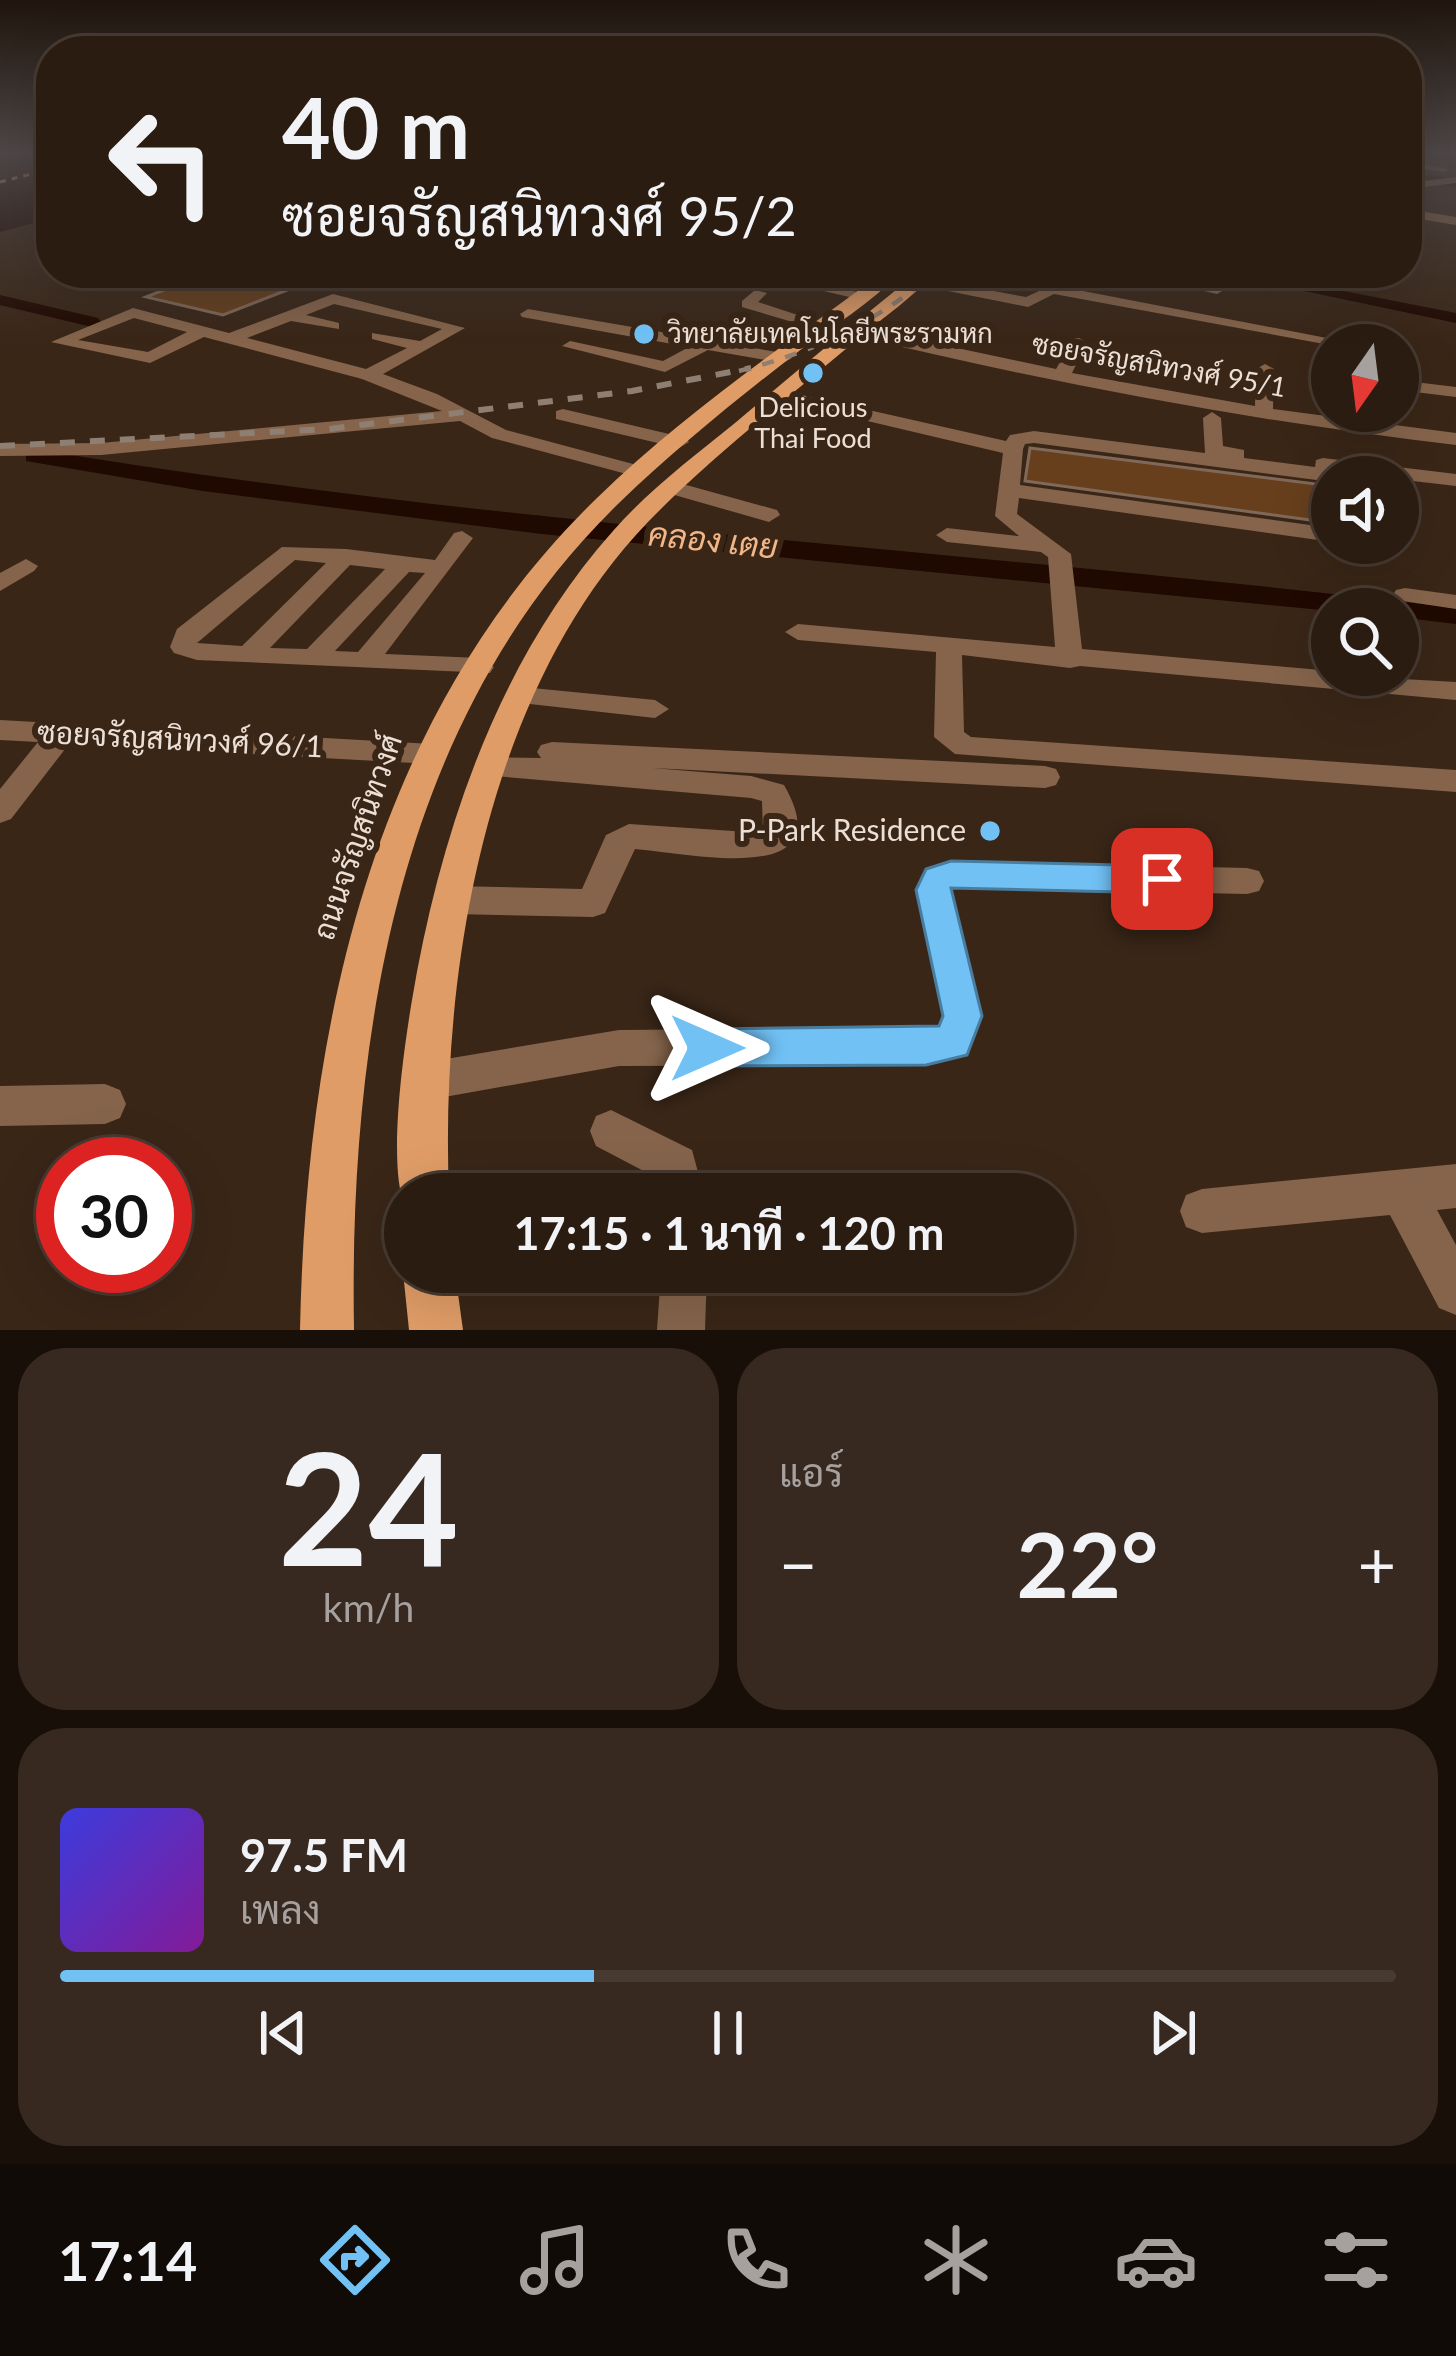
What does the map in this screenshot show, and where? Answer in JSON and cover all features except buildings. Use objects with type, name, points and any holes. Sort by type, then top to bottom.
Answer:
[{"type":"main road","name":"ถนนจรัญสนิทวงศ์","points":[[327,1330],[325,1242],[333,1100],[362,962],[432,754],[513,610],[569,540],[641,472],[872,288]]},
{"type":"main road","points":[[424,1173],[422,1082],[433,990],[452,900],[497,757],[555,630],[624,534],[908,288]]},
{"type":"main road","points":[[855,301],[892,301]]},
{"type":"main road","points":[[432,1293],[436,1330]]},
{"type":"street","points":[[1426,216],[1456,221]]},
{"type":"street","points":[[824,326],[747,304],[766,288],[855,301]]},
{"type":"street","points":[[826,288],[855,301]]},
{"type":"street","points":[[969,288],[1028,302],[1052,289],[1311,337]]},
{"type":"street","points":[[1207,288],[1217,290]]},
{"type":"street","points":[[229,339],[334,299],[457,328],[368,375]]},
{"type":"street","points":[[150,358],[59,342],[133,313],[368,375],[499,434],[641,472]]},
{"type":"street","points":[[528,314],[783,358]]},
{"type":"street","points":[[288,315],[333,326]]},
{"type":"street","name":"ซอยจรัญสนิทวงศ์ 95/1","points":[[854,331],[1210,411],[1264,413],[1456,443]]},
{"type":"street","points":[[121,374],[198,333]]},
{"type":"street","points":[[378,336],[424,347]]},
{"type":"street","points":[[1061,376],[1079,343]]},
{"type":"street","points":[[570,346],[665,367],[703,346]]},
{"type":"street","points":[[1264,413],[1265,369]]},
{"type":"street","points":[[1419,388],[1456,392]]},
{"type":"street","points":[[780,395],[1012,449]]},
{"type":"street","points":[[0,433],[115,432],[440,404]]},
{"type":"street","points":[[1456,443],[1210,411],[1214,450],[1456,480]]},
{"type":"street","points":[[563,415],[679,442]]},
{"type":"street","points":[[0,450],[100,449],[460,416]]},
{"type":"street","points":[[1070,659],[1058,564],[1007,519],[1015,440],[1034,437],[1311,473]]},
{"type":"street","points":[[672,488],[770,515]]},
{"type":"street","points":[[1008,490],[1311,532]]},
{"type":"street","points":[[947,535],[1058,564]]},
{"type":"street","points":[[365,661],[462,538]]},
{"type":"street","points":[[442,568],[290,552],[186,635],[183,647],[248,655],[480,667]]},
{"type":"street","points":[[248,655],[346,556]]},
{"type":"street","points":[[314,658],[404,563]]},
{"type":"street","points":[[0,584],[26,566]]},
{"type":"street","points":[[1419,597],[1456,602]]},
{"type":"street","points":[[798,632],[1456,691]]},
{"type":"street","points":[[949,648],[949,737],[965,747],[1456,781]]},
{"type":"street","points":[[523,696],[655,709]]},
{"type":"street","name":"ซอยจรัญสนิทวงศ์ 96/1","points":[[0,730],[432,754]]},
{"type":"street","points":[[0,811],[61,734]]},
{"type":"street","points":[[497,757],[1045,777]]},
{"type":"street","points":[[452,900],[593,903],[618,844],[629,836],[768,846],[778,839],[781,808],[773,793],[497,757]]},
{"type":"street","points":[[422,1082],[619,1048],[926,1047],[952,1042],[962,1016],[933,890],[938,879],[951,874],[1247,881]]},
{"type":"street","points":[[0,1106],[106,1104]]},
{"type":"street","points":[[611,1131],[677,1165],[678,1173]]},
{"type":"street","points":[[1202,1211],[1456,1186]]},
{"type":"street","points":[[1400,1190],[1456,1291]]},
{"type":"street","points":[[681,1330],[683,1293]]},
{"type":"shaded area","points":[[0,216],[36,216],[36,222],[0,232]]},
{"type":"waterway","points":[[1303,288],[1456,318]]},
{"type":"waterway","points":[[0,300],[92,322]]},
{"type":"waterway","points":[[34,456],[203,484],[542,527],[1311,600]]},
{"type":"waterway","name":"คลอง เตย","points":[[1419,612],[1456,616]]},
{"type":"railway","points":[[746,369],[842,334],[914,288]]},
{"type":"railway","points":[[746,369],[751,368]]},
{"type":"railway","points":[[0,446],[329,429],[632,391],[746,369]]},
{"type":"railway","points":[[739,371],[746,369]]},
{"type":"place","name":"วิทยาลัยเทคโนโลยีพระรามหก","points":[[644,334]]},
{"type":"place","name":"Delicious Thai Food","points":[[813,373]]},
{"type":"place","name":"P-Park Residence","points":[[990,831]]},
{"type":"route","points":[[707,1048],[926,1047],[952,1042],[961,1032],[962,1016],[933,890],[938,879],[951,874],[1162,879]]}]
